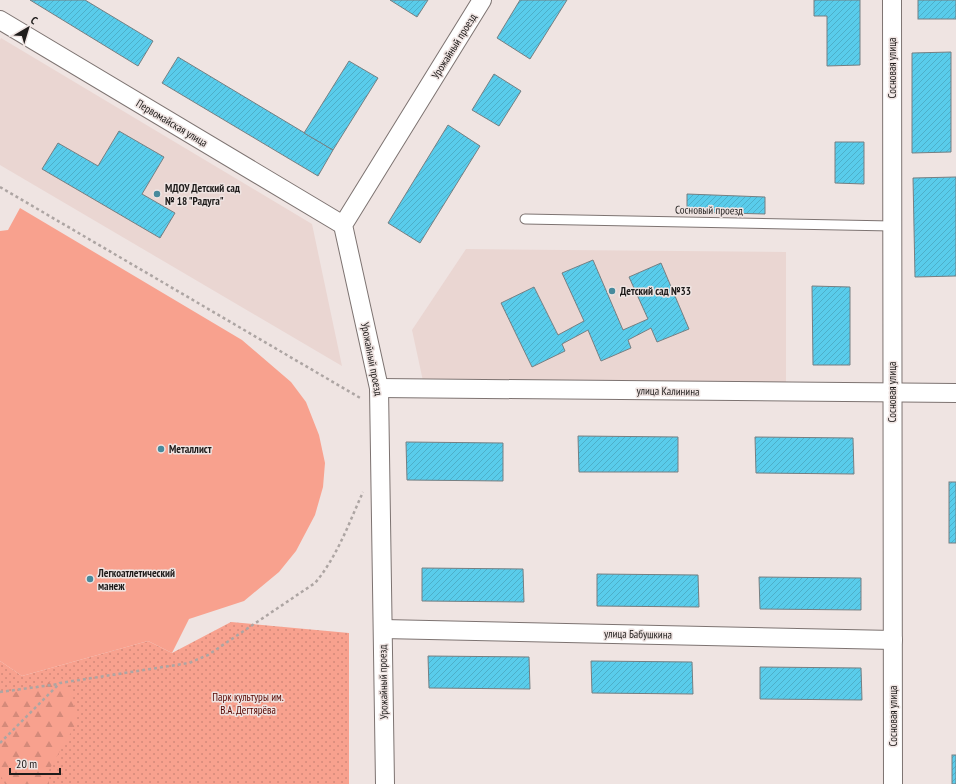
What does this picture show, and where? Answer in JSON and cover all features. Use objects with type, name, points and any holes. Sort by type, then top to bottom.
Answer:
[{"type":"street","name":"Урожайный проезд","points":[[385,784],[379,388],[343,225],[482,0]]},
{"type":"street","name":"Сосновая улица","points":[[892,0],[893,784]]},
{"type":"street","name":"Первомайская улица","points":[[0,20],[343,225]]},
{"type":"street","name":"улица Калинина","points":[[379,388],[956,393]]},
{"type":"street","name":"улица Бабушкина","points":[[382,629],[893,640]]},
{"type":"lane","name":"Сосновый проезд","points":[[525,218],[892,226]]},
{"type":"path","points":[[0,187],[380,409]]},
{"type":"path","points":[[0,692],[189,663],[208,655],[315,583],[326,570],[363,491]]},
{"type":"path","points":[[0,743],[60,684]]},
{"type":"shaded area","name":"МДОУ Детский сад № 18 \"Радуга\"","points":[[1,38],[312,224],[342,366],[0,165]]},
{"type":"shaded area","name":"Детский сад №33","points":[[466,249],[786,252],[786,384],[423,381],[412,330]]},
{"type":"green space","name":"Металлист","points":[[20,208],[242,340],[291,382],[306,402],[319,435],[325,463],[323,487],[315,515],[296,551],[279,572],[244,601],[189,619],[172,653],[148,641],[22,676],[0,661],[0,231],[8,230]]},
{"type":"green space","name":"Парк культуры им. В.А. Дегтярёва","points":[[231,622],[349,633],[349,784],[0,784],[0,661],[22,676],[148,641],[172,653]]},
{"type":"green space","points":[[61,678],[71,687],[77,722],[49,770],[49,784],[5,784],[0,774],[0,692],[13,693]]},
{"type":"building","points":[[30,0],[85,0],[153,41],[138,66]]},
{"type":"building","points":[[390,0],[428,0],[417,17]]},
{"type":"building","points":[[520,0],[567,0],[530,59],[497,38]]},
{"type":"building","points":[[814,0],[860,0],[860,65],[827,66],[827,16],[814,16]]},
{"type":"building","points":[[918,0],[956,0],[956,19],[918,19]]},
{"type":"building","points":[[951,52],[951,152],[912,153],[912,53]]},
{"type":"building","points":[[178,57],[333,150],[318,176],[162,83]]},
{"type":"building","points":[[349,61],[378,78],[333,150],[304,133]]},
{"type":"building","points":[[494,74],[521,91],[499,126],[472,110]]},
{"type":"building","points":[[448,125],[480,146],[420,243],[388,223]]},
{"type":"building","points":[[119,131],[164,157],[142,194],[175,213],[160,238],[42,169],[58,143],[98,166]]},
{"type":"building","points":[[835,142],[864,142],[864,184],[835,183]]},
{"type":"building","points":[[956,177],[956,276],[915,277],[913,178]]},
{"type":"building","points":[[687,194],[765,197],[765,214],[687,212]]},
{"type":"building","points":[[593,260],[623,330],[648,319],[629,277],[661,263],[689,329],[657,342],[651,328],[628,340],[631,348],[601,361],[588,330],[562,344],[565,351],[532,367],[501,303],[534,287],[558,335],[584,321],[562,273]]},
{"type":"building","points":[[812,286],[850,287],[850,365],[813,365]]},
{"type":"building","points":[[578,436],[678,437],[678,472],[579,472]]},
{"type":"building","points":[[755,437],[853,438],[854,474],[756,473]]},
{"type":"building","points":[[406,442],[503,443],[503,481],[407,480]]},
{"type":"building","points":[[949,482],[956,482],[956,543],[949,543]]},
{"type":"building","points":[[422,568],[523,569],[524,602],[422,601]]},
{"type":"building","points":[[597,574],[698,575],[699,607],[597,606]]},
{"type":"building","points":[[759,577],[861,578],[861,610],[760,609]]},
{"type":"building","points":[[428,656],[529,657],[530,689],[429,688]]},
{"type":"building","points":[[591,661],[692,662],[693,694],[592,693]]},
{"type":"building","points":[[760,667],[861,668],[862,700],[760,699]]},
{"type":"building","points":[[952,755],[956,755],[956,784],[952,784]]},
{"type":"place","name":"МДОУ Детский сад № 18 \"Радуга\"","points":[[157,194]]},
{"type":"place","name":"Детский сад №33","points":[[612,291]]},
{"type":"place","name":"Металлист","points":[[161,449]]},
{"type":"place","name":"Легкоатлетический манеж","points":[[90,579]]}]
